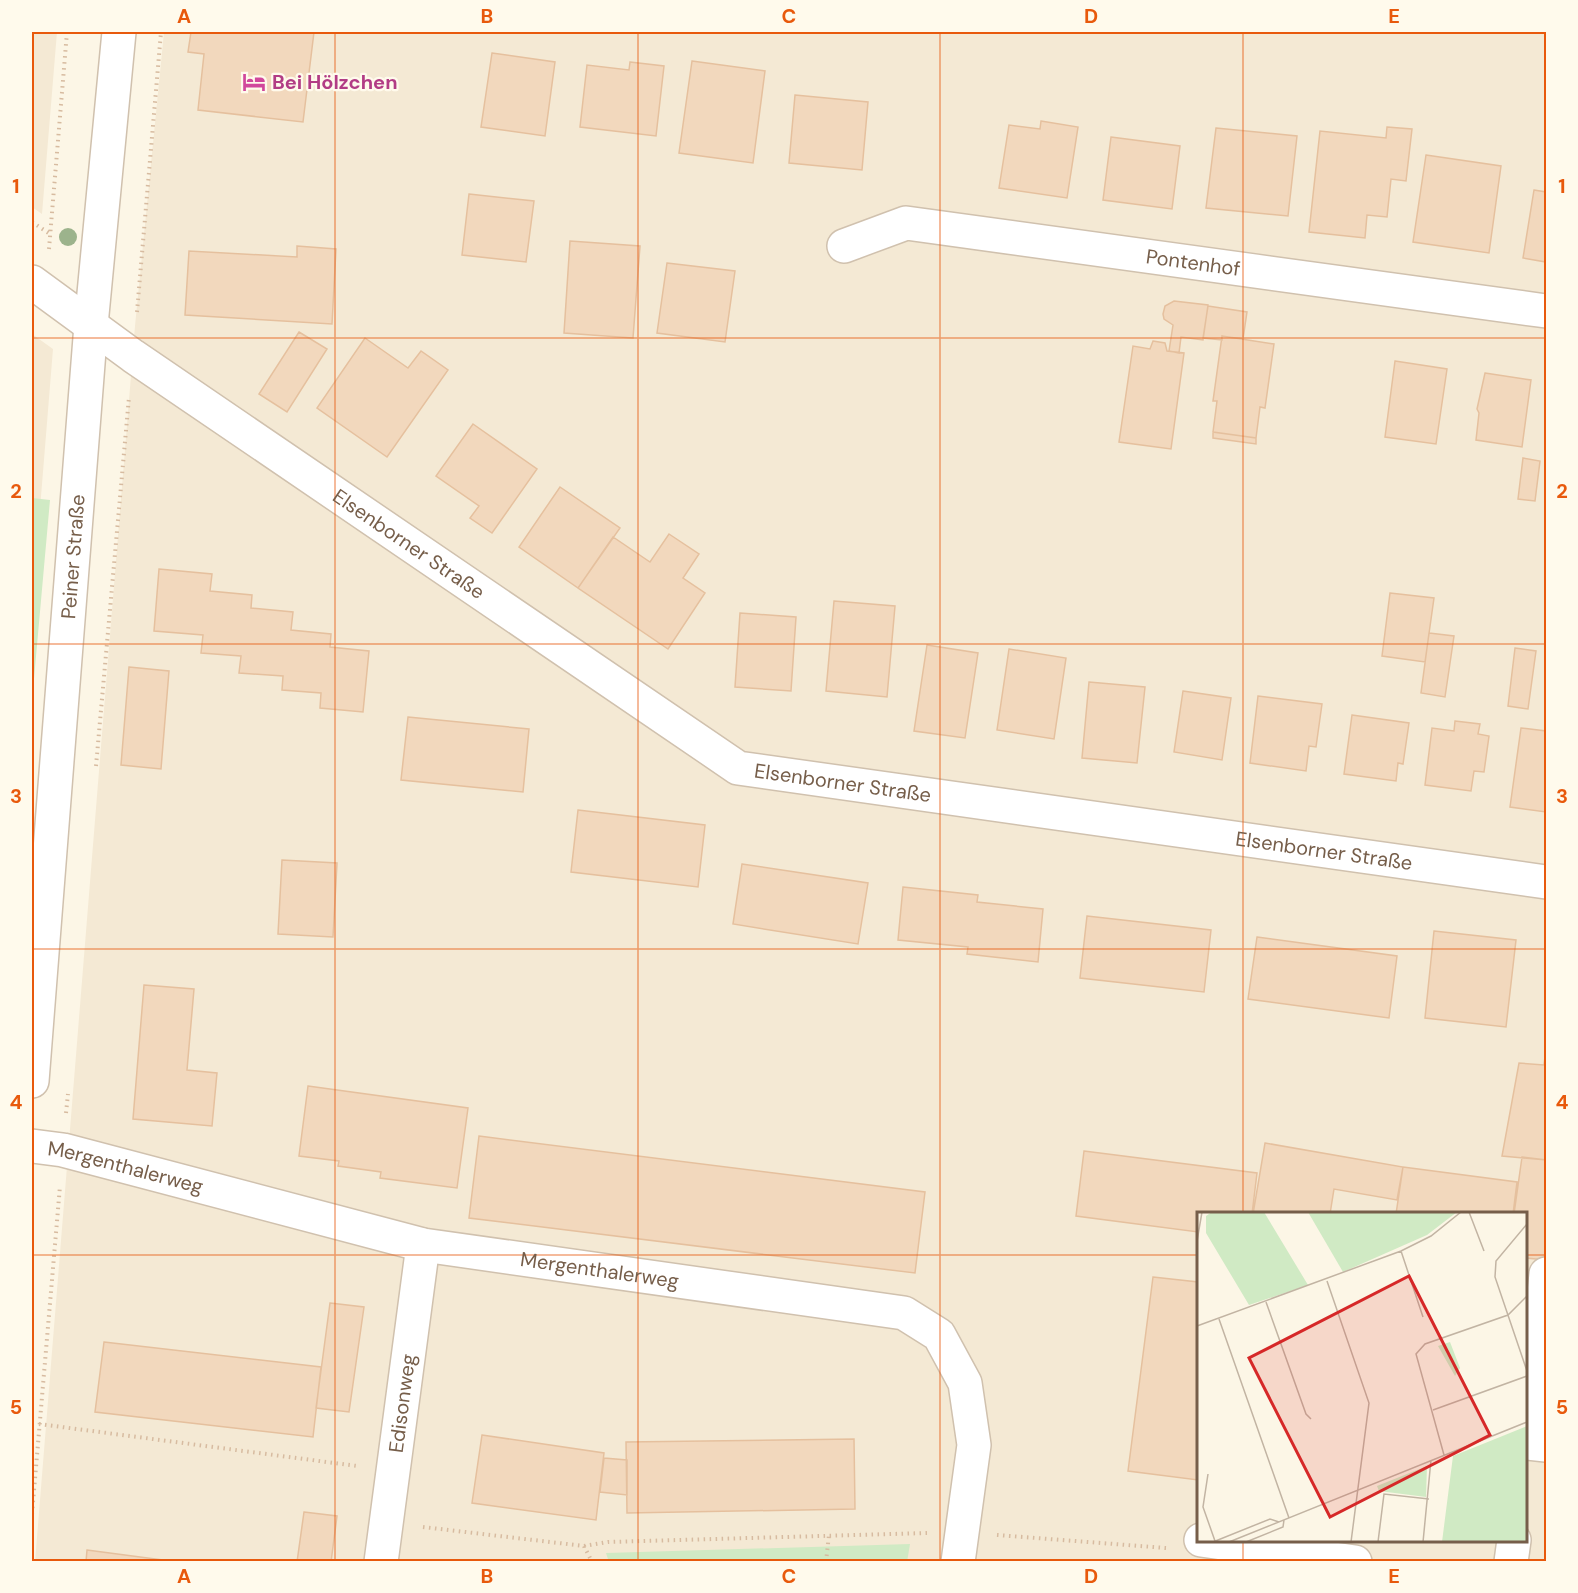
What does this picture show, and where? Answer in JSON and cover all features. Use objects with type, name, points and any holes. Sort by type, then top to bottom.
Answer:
[{"type":"street","name":"Peiner Straße","points":[[32,1080],[34,1029],[91,325],[118,32]]},
{"type":"street","name":"Pontenhof","points":[[844,246],[906,223],[1546,311]]},
{"type":"street","name":"Elsenborner Straße","points":[[32,282],[133,356],[738,768],[1546,882]]},
{"type":"street","name":"Mergenthalerweg","points":[[47,1148],[423,1245],[904,1314],[939,1335],[965,1383],[974,1445],[960,1546]]},
{"type":"street","name":"Edisonweg","points":[[381,1562],[423,1245]]},
{"type":"street","points":[[1533,1449],[1546,1274]]},
{"type":"street","points":[[1241,1542],[1355,1562]]},
{"type":"street","points":[[1510,1562],[1514,1542]]},
{"type":"path","points":[[32,222],[50,234],[67,32]]},
{"type":"path","points":[[96,774],[161,32]]},
{"type":"path","points":[[32,1514],[39,1424],[47,1148],[69,1082]]},
{"type":"path","points":[[39,1424],[393,1471]]},
{"type":"path","points":[[386,1523],[584,1546],[608,1542],[829,1536],[960,1546],[1160,1549],[1197,1540]]},
{"type":"path","points":[[826,1562],[829,1536]]},
{"type":"path","points":[[584,1546],[592,1562]]},
{"type":"shaded area","points":[[32,32],[57,32],[42,214],[32,207]]},
{"type":"shaded area","points":[[164,32],[1546,32],[1546,1561],[35,1562],[135,326]]},
{"type":"shaded area","points":[[32,334],[53,349],[32,607]]},
{"type":"green space","points":[[32,498],[50,500],[32,701]]},
{"type":"green space","points":[[910,1544],[907,1562],[609,1562],[606,1553]]},
{"type":"building","name":"Bei Hölzchen","points":[[191,32],[314,32],[303,122],[198,110],[204,54],[188,52]]},
{"type":"building","points":[[492,53],[555,62],[545,136],[481,127]]},
{"type":"building","points":[[692,61],[765,71],[753,163],[679,153]]},
{"type":"building","points":[[630,62],[664,66],[656,136],[580,127],[587,65],[629,70]]},
{"type":"building","points":[[795,95],[868,102],[862,170],[789,163]]},
{"type":"building","points":[[1041,121],[1078,127],[1067,198],[999,188],[1009,125],[1040,129]]},
{"type":"building","points":[[1387,127],[1412,129],[1406,181],[1391,179],[1387,217],[1367,215],[1365,238],[1309,232],[1320,131],[1386,138]]},
{"type":"building","points":[[1216,128],[1297,136],[1288,216],[1206,208]]},
{"type":"building","points":[[1111,137],[1180,146],[1172,209],[1103,200]]},
{"type":"building","points":[[1426,155],[1501,166],[1489,253],[1413,242]]},
{"type":"building","points":[[1534,190],[1546,192],[1546,262],[1523,258]]},
{"type":"building","points":[[469,194],[534,201],[526,262],[462,255]]},
{"type":"building","points":[[570,241],[640,246],[633,338],[564,333]]},
{"type":"building","points":[[297,246],[336,249],[332,324],[185,315],[189,251],[297,257]]},
{"type":"building","points":[[667,263],[735,271],[725,342],[657,333]]},
{"type":"building","points":[[1174,301],[1208,305],[1203,340],[1181,337],[1179,353],[1169,351],[1173,325],[1164,319],[1163,314],[1165,306]]},
{"type":"building","points":[[1208,306],[1247,312],[1243,339],[1222,336],[1222,340],[1203,338]]},
{"type":"building","points":[[299,332],[327,349],[287,412],[259,394]]},
{"type":"building","points":[[1222,336],[1274,344],[1265,408],[1260,407],[1256,438],[1213,432],[1217,401],[1213,401]]},
{"type":"building","points":[[365,338],[408,368],[421,351],[448,370],[387,457],[317,408]]},
{"type":"building","points":[[1153,341],[1165,343],[1167,351],[1184,353],[1171,449],[1119,442],[1133,346],[1150,349]]},
{"type":"building","points":[[1395,361],[1447,369],[1436,444],[1385,437]]},
{"type":"building","points":[[1485,373],[1531,380],[1522,447],[1476,440],[1479,413],[1477,409]]},
{"type":"building","points":[[473,424],[537,469],[492,533],[470,518],[479,506],[436,476]]},
{"type":"building","points":[[1213,432],[1256,438],[1256,444],[1213,438]]},
{"type":"building","points":[[1523,458],[1540,461],[1535,501],[1518,499]]},
{"type":"building","points":[[560,487],[620,528],[578,588],[519,547]]},
{"type":"building","points":[[669,534],[699,554],[683,578],[705,593],[668,649],[578,588],[613,537],[650,562]]},
{"type":"building","points":[[159,569],[212,574],[210,591],[252,595],[251,608],[293,612],[291,630],[331,634],[330,647],[369,651],[363,712],[320,708],[321,693],[282,690],[283,676],[239,673],[241,656],[201,653],[203,635],[154,631]]},
{"type":"building","points":[[1390,593],[1434,598],[1425,662],[1382,656]]},
{"type":"building","points":[[834,601],[895,606],[887,697],[826,691]]},
{"type":"building","points":[[740,613],[796,617],[791,691],[735,687]]},
{"type":"building","points":[[1429,633],[1454,636],[1445,697],[1421,693]]},
{"type":"building","points":[[927,645],[978,653],[965,738],[914,731]]},
{"type":"building","points":[[1515,648],[1536,651],[1528,709],[1508,706]]},
{"type":"building","points":[[1009,649],[1066,658],[1054,739],[997,730]]},
{"type":"building","points":[[129,667],[169,671],[161,769],[121,765]]},
{"type":"building","points":[[1089,682],[1145,687],[1137,763],[1082,758]]},
{"type":"building","points":[[1183,691],[1231,698],[1222,760],[1174,752]]},
{"type":"building","points":[[1258,696],[1322,704],[1316,747],[1309,746],[1306,771],[1250,763]]},
{"type":"building","points":[[1352,715],[1409,723],[1403,764],[1398,763],[1396,781],[1344,774]]},
{"type":"building","points":[[408,717],[529,729],[523,792],[401,780]]},
{"type":"building","points":[[1455,721],[1480,724],[1478,734],[1489,736],[1484,772],[1474,771],[1471,791],[1425,785],[1432,728],[1454,731]]},
{"type":"building","points":[[1521,728],[1546,731],[1546,812],[1510,807]]},
{"type":"building","points":[[578,810],[705,825],[698,887],[571,872]]},
{"type":"building","points":[[282,860],[337,863],[333,937],[278,934]]},
{"type":"building","points":[[742,864],[868,883],[858,944],[733,924]]},
{"type":"building","points":[[903,887],[978,895],[977,902],[1043,909],[1038,962],[967,954],[968,947],[898,940]]},
{"type":"building","points":[[1087,916],[1211,930],[1204,992],[1080,978]]},
{"type":"building","points":[[1434,931],[1516,940],[1506,1027],[1425,1018]]},
{"type":"building","points":[[1257,937],[1397,956],[1389,1018],[1248,999]]},
{"type":"building","points":[[144,985],[194,989],[187,1070],[217,1073],[212,1126],[133,1119]]},
{"type":"building","points":[[1546,1048],[1546,1160],[1502,1156],[1519,1063],[1544,1065]]},
{"type":"building","points":[[308,1086],[468,1108],[457,1188],[380,1178],[381,1172],[338,1166],[339,1161],[299,1156]]},
{"type":"building","points":[[479,1136],[925,1192],[915,1273],[469,1218]]},
{"type":"building","points":[[1265,1143],[1403,1167],[1397,1200],[1334,1189],[1330,1212],[1253,1212]]},
{"type":"building","points":[[1084,1151],[1257,1173],[1252,1212],[1197,1212],[1197,1232],[1076,1216]]},
{"type":"building","points":[[1522,1157],[1546,1160],[1546,1260],[1527,1258],[1527,1212],[1514,1212]]},
{"type":"building","points":[[1403,1167],[1517,1182],[1513,1212],[1396,1212]]},
{"type":"building","points":[[1153,1277],[1197,1282],[1197,1480],[1128,1471]]},
{"type":"building","points":[[330,1303],[364,1307],[349,1412],[316,1408]]},
{"type":"building","points":[[104,1342],[321,1367],[313,1437],[95,1412]]},
{"type":"building","points":[[482,1435],[604,1453],[596,1520],[472,1503]]},
{"type":"building","points":[[854,1439],[855,1509],[627,1513],[626,1442]]},
{"type":"building","points":[[604,1458],[627,1460],[627,1495],[600,1492]]},
{"type":"building","points":[[304,1512],[337,1516],[331,1562],[297,1562]]},
{"type":"building","points":[[87,1550],[178,1562],[86,1562]]},
{"type":"place","name":"Bei Hölzchen","points":[[254,82]]}]
